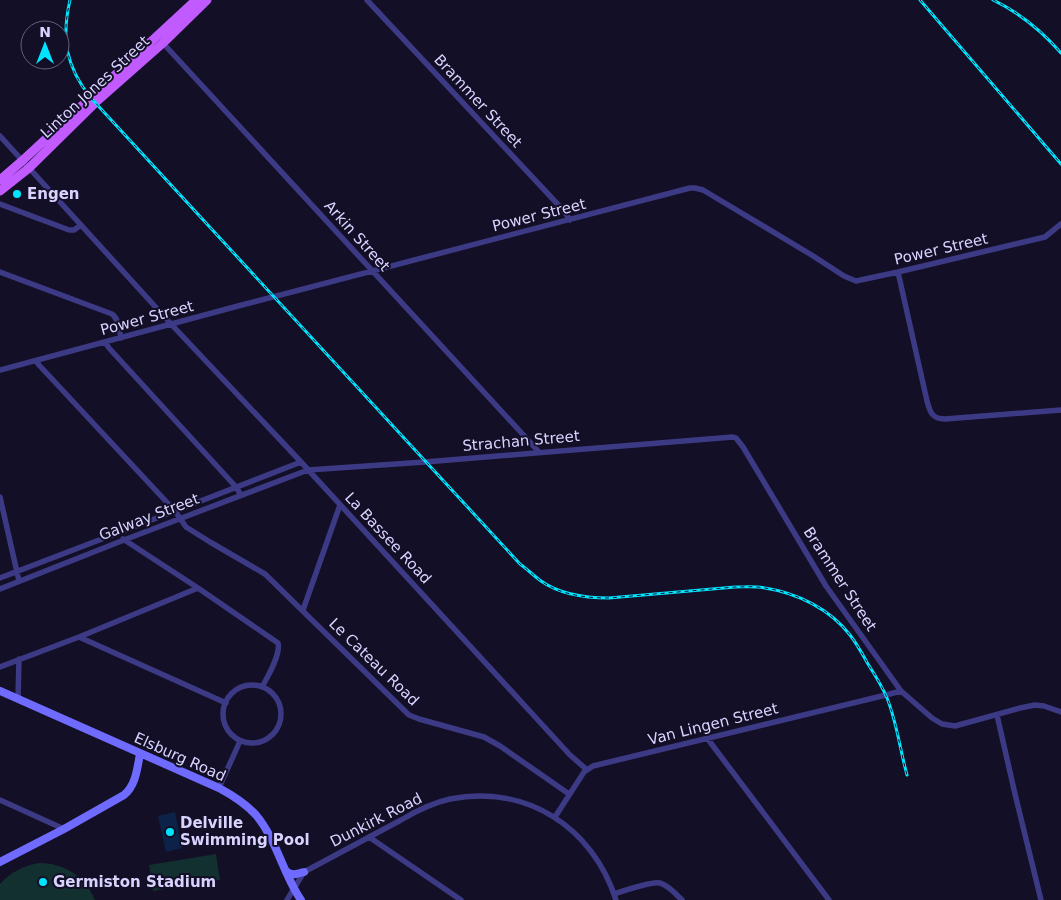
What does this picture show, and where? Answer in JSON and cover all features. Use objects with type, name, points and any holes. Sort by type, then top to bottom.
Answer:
[{"type":"main road","name":"Linton Jones Street","points":[[0,180],[201,1]]},
{"type":"main road","name":"Linton Jones Street","points":[[0,191],[29,168],[160,39]]},
{"type":"main road","name":"Elsburg Road","points":[[0,691],[219,788],[243,803],[255,815],[269,835],[294,890],[301,900]]},
{"type":"main road","points":[[0,862],[64,829],[128,792],[135,780],[140,754]]},
{"type":"main road","points":[[286,871],[294,874],[304,872]]},
{"type":"street","name":"Brammer Street","points":[[367,0],[570,220]]},
{"type":"street","name":"Arkin Street","points":[[160,39],[539,452]]},
{"type":"street","name":"La Bassee Road","points":[[0,136],[171,324],[586,770]]},
{"type":"street","name":"Power Street","points":[[0,370],[690,188],[699,188],[853,280],[863,280],[1045,237],[1061,224]]},
{"type":"street","points":[[0,204],[69,230],[74,230],[81,225]]},
{"type":"street","points":[[0,272],[112,314],[116,320],[121,338]]},
{"type":"street","points":[[898,272],[930,411],[937,418],[945,419],[1061,410]]},
{"type":"street","points":[[105,342],[236,487],[241,495]]},
{"type":"street","points":[[36,361],[175,512],[179,519]]},
{"type":"street","name":"Strachan Street","points":[[308,470],[723,437],[736,438]]},
{"type":"street","name":"Brammer Street","points":[[736,438],[826,586],[901,691],[938,722],[946,726],[954,726],[997,715]]},
{"type":"street","name":"Galway Street","points":[[0,578],[301,462]]},
{"type":"street","name":"Galway Street","points":[[0,589],[308,470]]},
{"type":"street","points":[[0,497],[19,582]]},
{"type":"street","points":[[303,610],[340,505]]},
{"type":"street","name":"Le Cateau Road","points":[[179,519],[186,527],[265,574],[408,715],[419,720],[489,739],[569,794]]},
{"type":"street","points":[[116,534],[278,642],[278,653],[262,687]]},
{"type":"street","points":[[0,667],[198,588]]},
{"type":"street","points":[[79,637],[226,703]]},
{"type":"street","points":[[18,699],[19,659]]},
{"type":"street","points":[[262,687],[273,694],[280,705],[280,724],[273,734],[263,742],[250,743],[240,741],[230,733],[224,724],[223,713],[226,703],[232,694],[241,688],[262,687]]},
{"type":"street","name":"Van Lingen Street","points":[[586,770],[597,764],[901,691]]},
{"type":"street","points":[[1041,900],[997,715],[1020,708],[1040,705],[1061,712]]},
{"type":"street","points":[[707,738],[829,900]]},
{"type":"street","points":[[219,788],[240,741]]},
{"type":"street","points":[[555,817],[586,770]]},
{"type":"street","name":"Dunkirk Road","points":[[304,872],[430,805],[450,799],[490,797],[528,805],[555,817],[578,835],[590,849],[608,878],[615,897]]},
{"type":"street","points":[[0,800],[64,829]]},
{"type":"street","points":[[369,837],[461,900]]},
{"type":"street","points":[[287,900],[304,872]]},
{"type":"street","points":[[615,897],[653,883],[660,883],[668,887],[682,900]]},
{"type":"green space","points":[[216,854],[220,880],[153,891],[149,865]]},
{"type":"green space","name":"Germiston Stadium","points":[[39,863],[57,865],[73,872],[86,884],[95,900],[0,900],[0,884],[8,876],[18,870]]},
{"type":"water","name":"Delville Swimming Pool","points":[[175,812],[182,848],[166,852],[158,816]]},
{"type":"railway","points":[[70,0],[66,27],[68,51],[75,74],[90,97],[520,564],[538,579],[557,590],[591,597],[609,598],[754,587],[777,590],[801,598],[823,610],[842,626],[850,635],[881,685],[893,717],[907,775]]},
{"type":"railway","points":[[920,0],[1061,164]]},
{"type":"railway","points":[[993,0],[1030,23],[1061,53]]},
{"type":"place","name":"Engen","points":[[17,194]]},
{"type":"place","name":"Delville Swimming Pool","points":[[170,832]]},
{"type":"place","name":"Germiston Stadium","points":[[43,882]]}]
